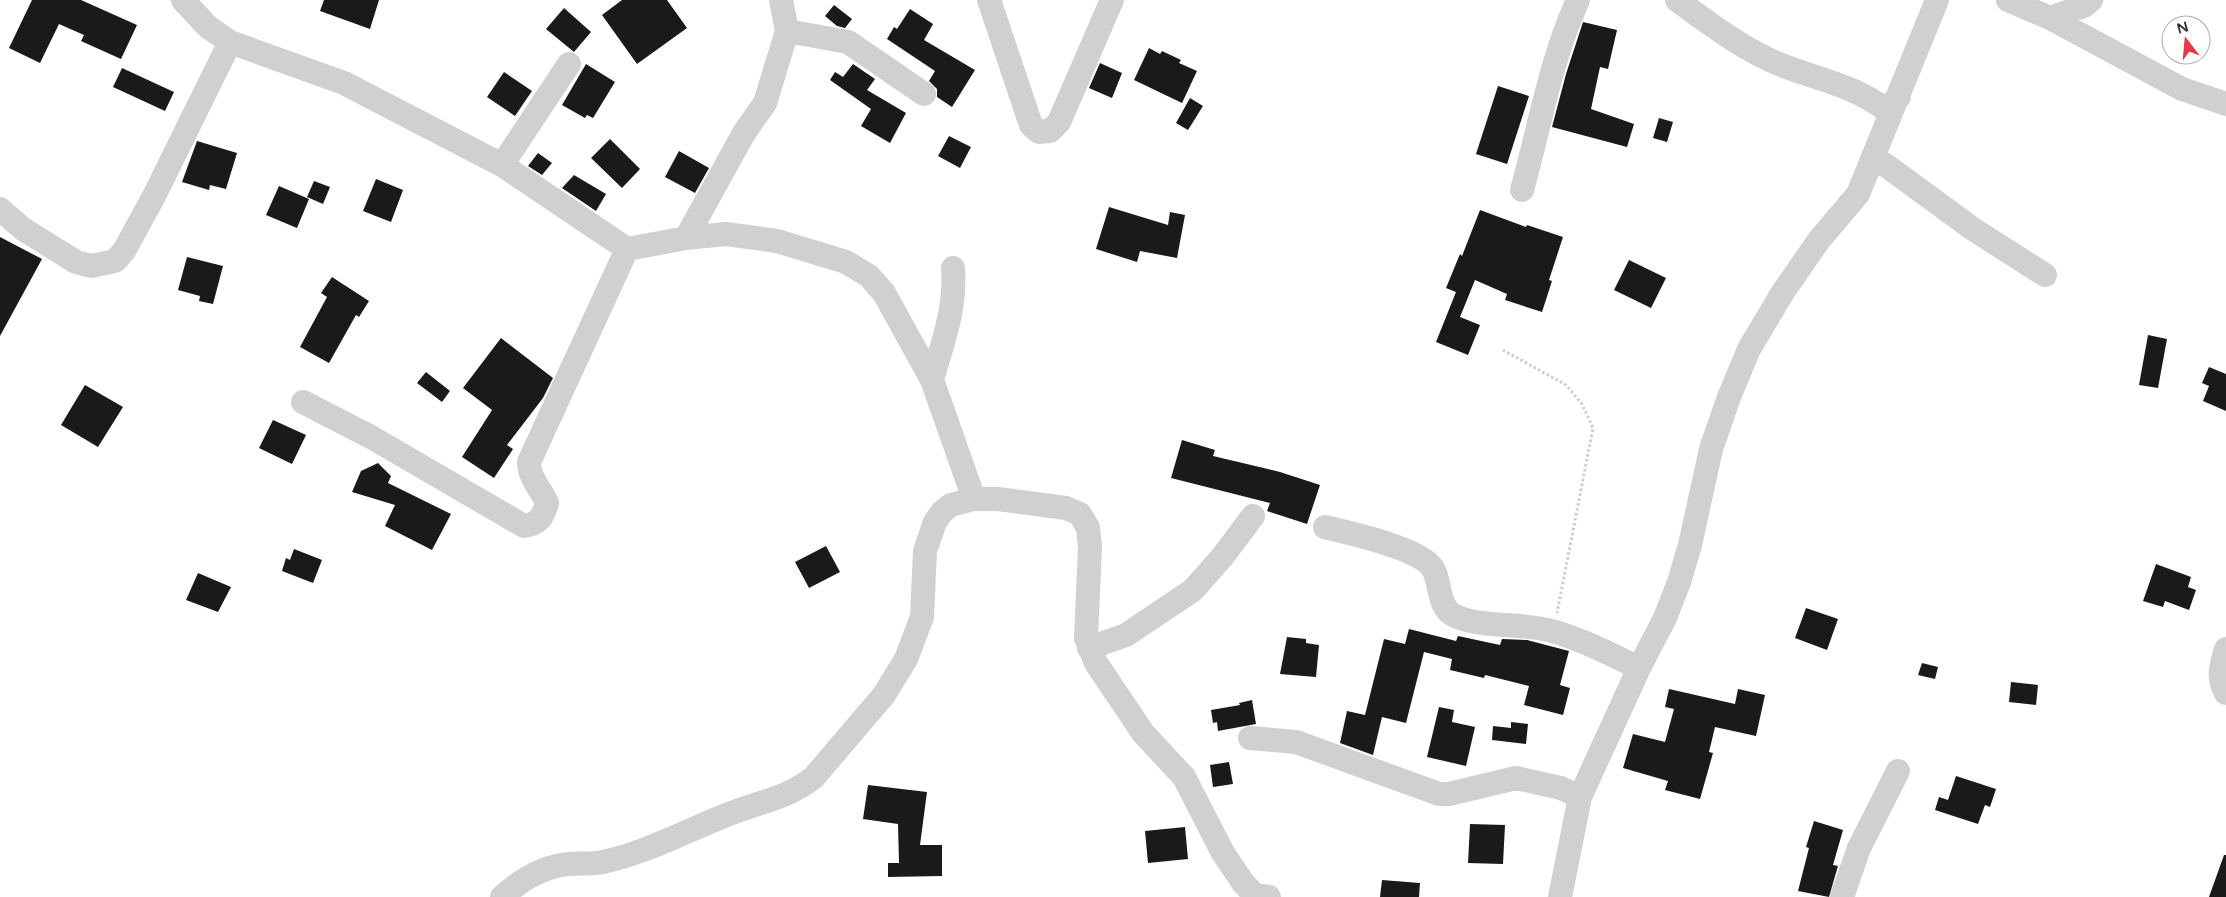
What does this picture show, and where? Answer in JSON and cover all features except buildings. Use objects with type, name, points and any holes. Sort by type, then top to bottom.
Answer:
[{"type":"street","points":[[183,0],[208,27],[230,42],[344,83],[502,165],[627,249],[686,238],[726,234],[777,241],[857,268],[869,276],[884,293],[932,380],[974,499]]},
{"type":"street","points":[[686,238],[744,133],[765,103],[787,31],[780,0]]},
{"type":"street","points":[[989,0],[1031,125],[1039,132],[1050,131],[1059,122],[1112,0]]},
{"type":"street","points":[[1522,190],[1550,74],[1563,33],[1578,0]]},
{"type":"street","points":[[1677,0],[1727,36],[1783,66],[1849,87],[1885,108],[1899,97]]},
{"type":"street","points":[[1560,897],[1580,797],[1639,668],[1665,618],[1679,582],[1690,545],[1711,449],[1748,349],[1783,292],[1819,240],[1858,194],[1937,0]]},
{"type":"street","points":[[2008,0],[2050,18],[2182,89],[2226,104]]},
{"type":"street","points":[[2050,18],[2084,6],[2091,0]]},
{"type":"street","points":[[787,31],[848,42],[924,94]]},
{"type":"street","points":[[0,209],[23,229],[76,262],[91,266],[115,261],[124,251],[154,196],[230,42]]},
{"type":"street","points":[[502,165],[569,64]]},
{"type":"street","points":[[1873,156],[1973,229],[2046,275]]},
{"type":"street","points":[[303,402],[370,437],[524,526],[534,524],[541,519],[547,503],[542,490],[529,471],[529,462],[627,249]]},
{"type":"street","points":[[932,380],[952,311],[954,292],[953,268]]},
{"type":"street","points":[[502,897],[523,878],[558,865],[602,862],[637,852],[725,815],[794,792],[814,777],[884,695],[906,659],[922,617],[924,551],[935,522],[951,505],[974,499],[998,499],[1066,508],[1080,514],[1088,528],[1090,547],[1086,624],[1089,648],[1108,684],[1143,733],[1184,777],[1223,853],[1244,884],[1255,895],[1269,897]]},
{"type":"street","points":[[1089,648],[1126,635],[1193,590],[1224,556],[1253,516]]},
{"type":"street","points":[[1325,527],[1383,541],[1425,561],[1431,566],[1444,605],[1453,615],[1493,624],[1551,630],[1639,668]]},
{"type":"street","points":[[2226,649],[2220,673],[2220,683],[2226,693]]},
{"type":"street","points":[[1250,738],[1296,742],[1439,794],[1457,793],[1516,778],[1561,788],[1580,797]]},
{"type":"street","points":[[1842,897],[1858,848],[1898,771]]},
{"type":"path","points":[[1503,350],[1566,385],[1582,404],[1593,428],[1558,611],[1551,630]]}]
